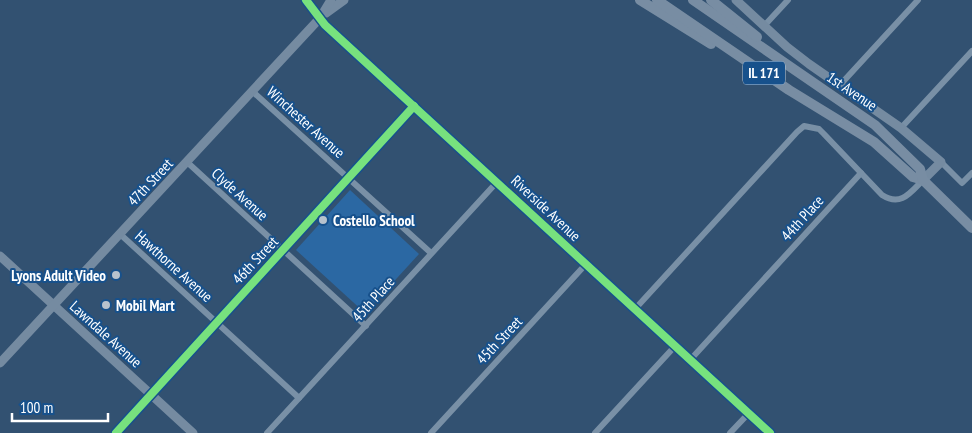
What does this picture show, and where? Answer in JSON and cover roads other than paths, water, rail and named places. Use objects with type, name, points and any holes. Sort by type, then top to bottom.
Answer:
[{"type":"main road","points":[[640,0],[688,31],[789,90]]},
{"type":"main road","name":"1st Avenue","points":[[657,0],[789,90],[874,142],[915,178],[923,180]]},
{"type":"main road","name":"1st Avenue","points":[[693,0],[875,125],[920,169],[923,180],[972,228]]},
{"type":"main road","points":[[711,0],[816,84]]},
{"type":"street","name":"Riverside Avenue","points":[[306,0],[325,25],[636,308],[770,433]]},
{"type":"street","name":"47th Street","points":[[320,18],[331,0]]},
{"type":"street","name":"47th Street","points":[[0,363],[320,18],[344,0]]},
{"type":"street","points":[[736,0],[809,64],[902,128],[962,183],[972,172]]},
{"type":"street","points":[[764,26],[788,0]]},
{"type":"street","points":[[840,85],[918,0]]},
{"type":"street","points":[[902,128],[972,51]]},
{"type":"street","name":"Winchester Avenue","points":[[252,91],[431,253]]},
{"type":"street","name":"46th Street","points":[[116,433],[414,106]]},
{"type":"street","points":[[636,308],[804,126],[812,127],[824,134],[882,195],[894,201],[907,196],[941,162]]},
{"type":"street","name":"Clyde Avenue","points":[[187,162],[366,326]]},
{"type":"street","name":"44th Place","points":[[691,359],[861,173]]},
{"type":"street","name":"45th Place","points":[[267,433],[497,182]]},
{"type":"street","name":"Hawthorne Avenue","points":[[120,234],[300,398]]},
{"type":"street","name":"Lawndale Avenue","points":[[0,256],[193,433]]},
{"type":"street","name":"45th Street","points":[[431,433],[586,264]]},
{"type":"street","points":[[596,433],[676,346]]},
{"type":"street","points":[[730,433],[749,413]]},
{"type":"place","name":"Costello School","points":[[323,220]]},
{"type":"place","name":"Lyons Adult Video","points":[[116,275]]},
{"type":"place","name":"Mobil Mart","points":[[106,305]]}]
